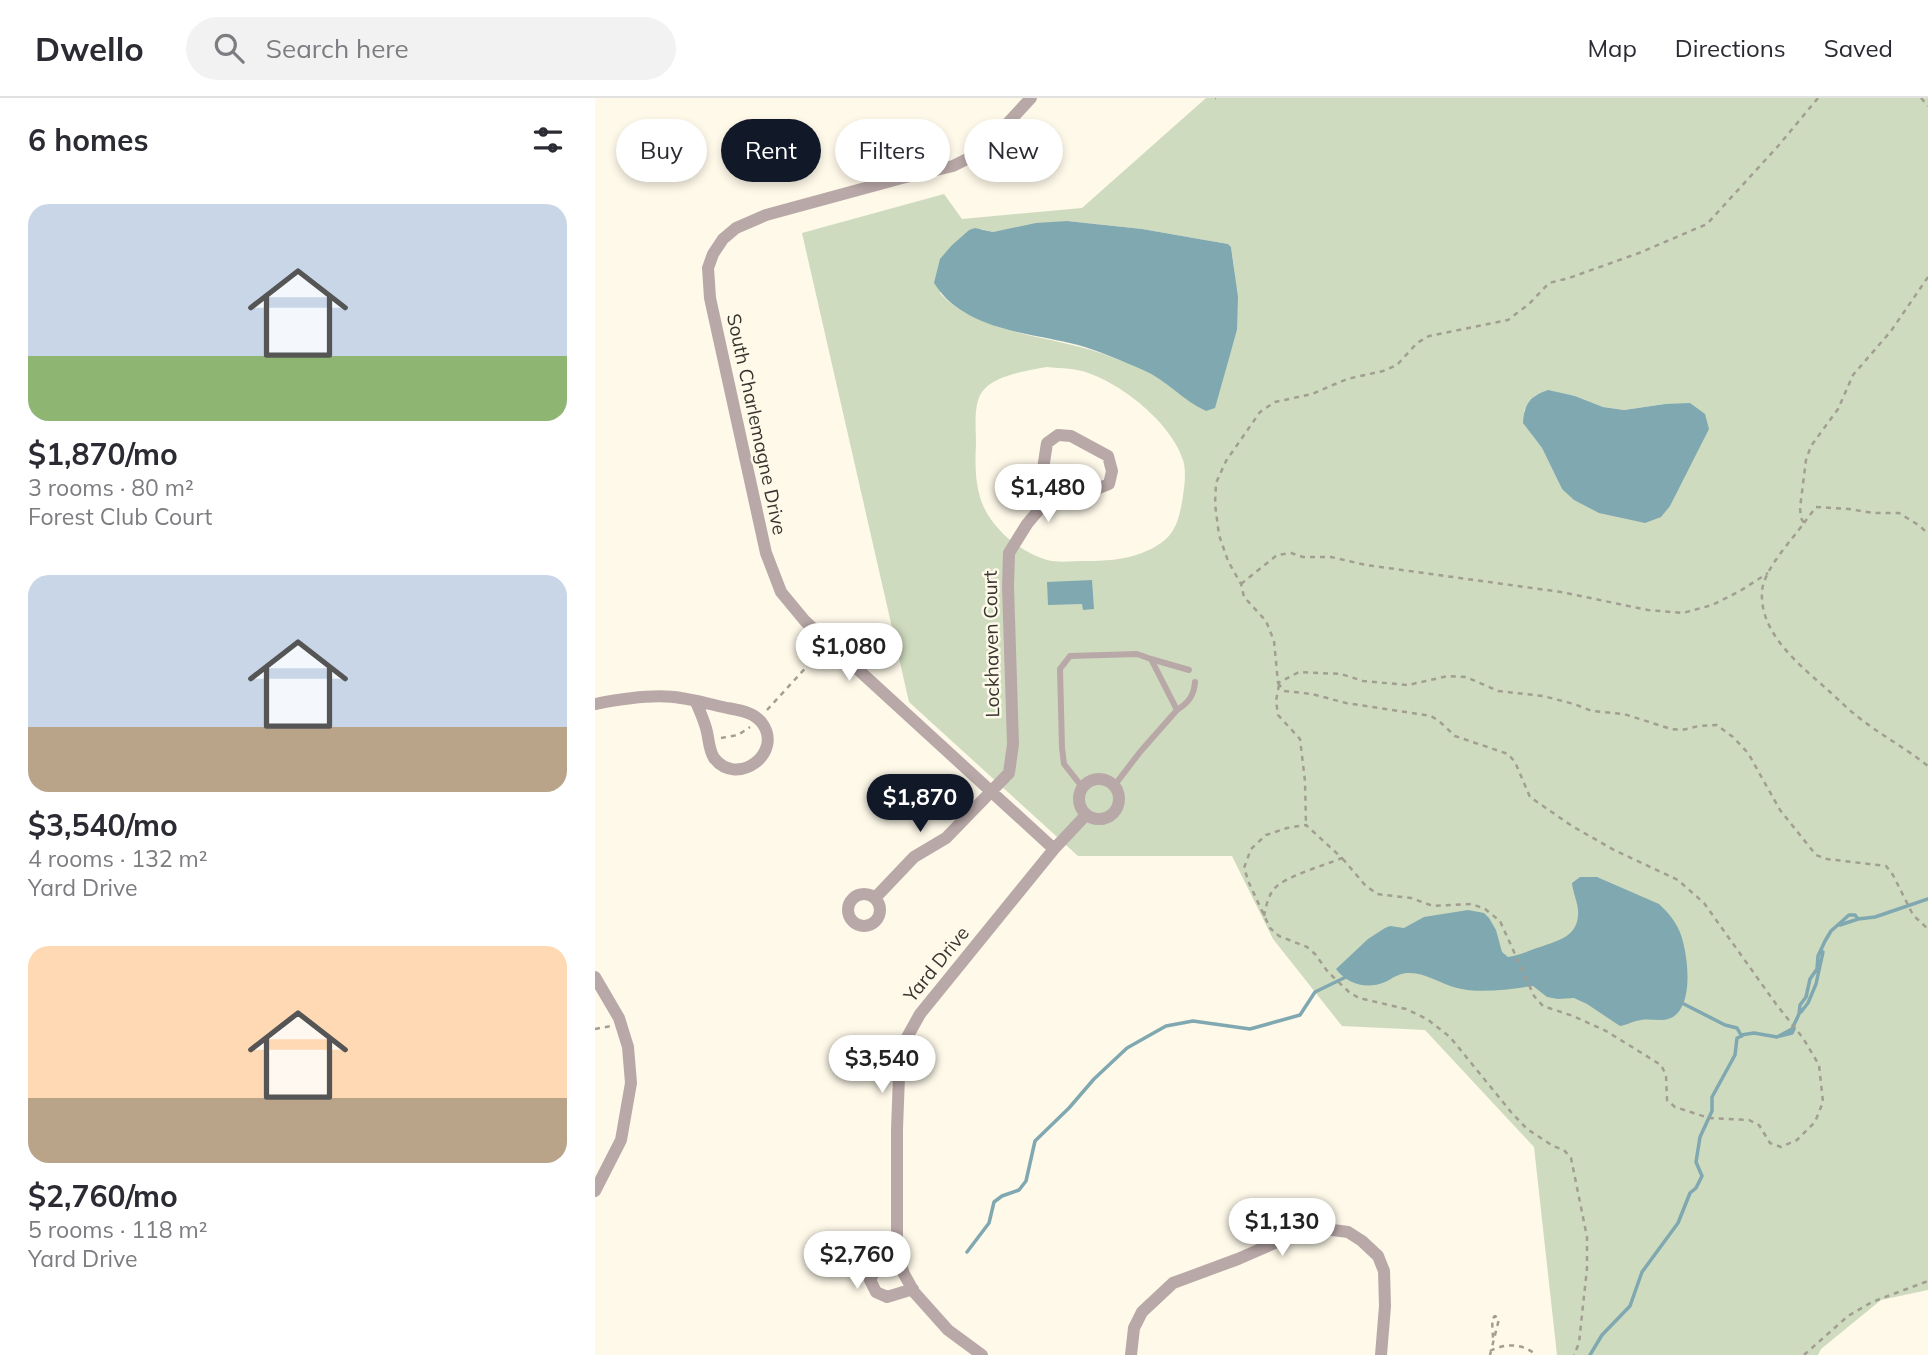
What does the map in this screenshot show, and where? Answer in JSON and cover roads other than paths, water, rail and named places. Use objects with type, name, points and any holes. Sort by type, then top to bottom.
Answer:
[{"type":"street","name":"South Charlemagne Drive","points":[[1031,98],[981,152],[953,166],[902,177],[766,215],[736,228],[723,239],[708,268],[710,298],[766,553],[781,592],[805,621],[1053,849]]},
{"type":"street","points":[[1058,435],[1071,436],[1108,456],[1112,471],[1109,484],[1084,494],[1048,499],[1043,469],[1047,443],[1058,435]]},
{"type":"street","name":"Lockhaven Court","points":[[875,898],[914,857],[946,838],[1009,773],[1013,744],[1009,553],[1027,524],[1048,499]]},
{"type":"street","points":[[595,704],[623,698],[678,697],[748,713],[755,716],[766,730],[767,740],[761,758],[754,765],[736,769],[725,767],[718,761],[711,752],[707,730],[696,702]]},
{"type":"street","points":[[1096,779],[1103,779],[1114,786],[1119,798],[1118,805],[1110,816],[1098,819],[1086,815],[1079,804],[1083,788],[1096,779]]},
{"type":"street","name":"Yard Drive","points":[[982,1355],[948,1330],[913,1289],[904,1274],[897,1253],[900,1051],[920,1014],[1053,849],[1086,815]]},
{"type":"street","points":[[595,976],[619,1018],[628,1047],[631,1083],[621,1140],[595,1191]]},
{"type":"street","points":[[1131,1355],[1134,1328],[1142,1312],[1173,1283],[1293,1235],[1325,1228],[1348,1232],[1378,1255],[1384,1271],[1385,1306],[1381,1355]]},
{"type":"street","points":[[897,1253],[877,1266],[870,1280],[876,1292],[887,1297],[913,1289]]},
{"type":"lane","points":[[1083,788],[1064,764],[1062,748],[1060,669],[1070,656],[1137,654],[1189,670]]},
{"type":"lane","points":[[1151,659],[1177,710]]},
{"type":"lane","points":[[1114,786],[1140,752],[1177,710],[1187,703],[1195,692],[1195,682]]},
{"type":"water","points":[[1067,221],[1142,229],[1228,244],[1231,247],[1238,297],[1237,330],[1215,408],[1206,411],[1152,374],[1103,353],[980,320],[947,299],[934,283],[940,259],[969,230],[975,228],[993,232],[1036,223]]},
{"type":"water","points":[[1548,390],[1575,396],[1603,407],[1624,410],[1690,403],[1705,414],[1709,429],[1670,506],[1661,517],[1645,523],[1599,513],[1574,500],[1562,489],[1542,448],[1523,423],[1529,402]]},
{"type":"water","points":[[1092,580],[1094,609],[1083,610],[1082,604],[1048,605],[1047,582]]},
{"type":"water","points":[[1580,877],[1597,877],[1659,904],[1675,922],[1684,944],[1687,991],[1680,1011],[1673,1017],[1665,1020],[1641,1020],[1620,1026],[1574,998],[1547,997],[1533,986],[1466,990],[1416,973],[1400,974],[1385,982],[1364,985],[1352,982],[1336,969],[1368,939],[1385,928],[1404,928],[1424,917],[1468,910],[1484,913],[1489,918],[1496,930],[1502,952],[1508,957],[1553,943],[1570,933],[1577,922],[1578,907],[1572,883]]},
{"type":"waterway","points":[[1840,925],[1875,917],[1928,899]]},
{"type":"waterway","points":[[1680,1002],[1725,1025],[1737,1028],[1741,1035],[1754,1033],[1777,1037],[1792,1029],[1800,1005],[1806,997],[1810,979],[1817,969],[1818,956],[1831,931],[1849,915],[1855,915],[1858,919]]},
{"type":"waterway","points":[[1801,1012],[1816,984],[1823,952]]},
{"type":"waterway","points":[[967,1252],[989,1223],[994,1202],[1019,1190],[1026,1181],[1035,1141],[1127,1048],[1166,1026],[1193,1021],[1250,1029],[1300,1015],[1315,992],[1348,976]]},
{"type":"waterway","points":[[1780,1036],[1792,1033],[1794,1029]]},
{"type":"waterway","points":[[1590,1355],[1602,1335],[1630,1306],[1642,1272],[1678,1223],[1690,1193],[1702,1176],[1696,1162],[1700,1137],[1712,1111],[1712,1097],[1735,1055],[1737,1038],[1742,1036]]}]
